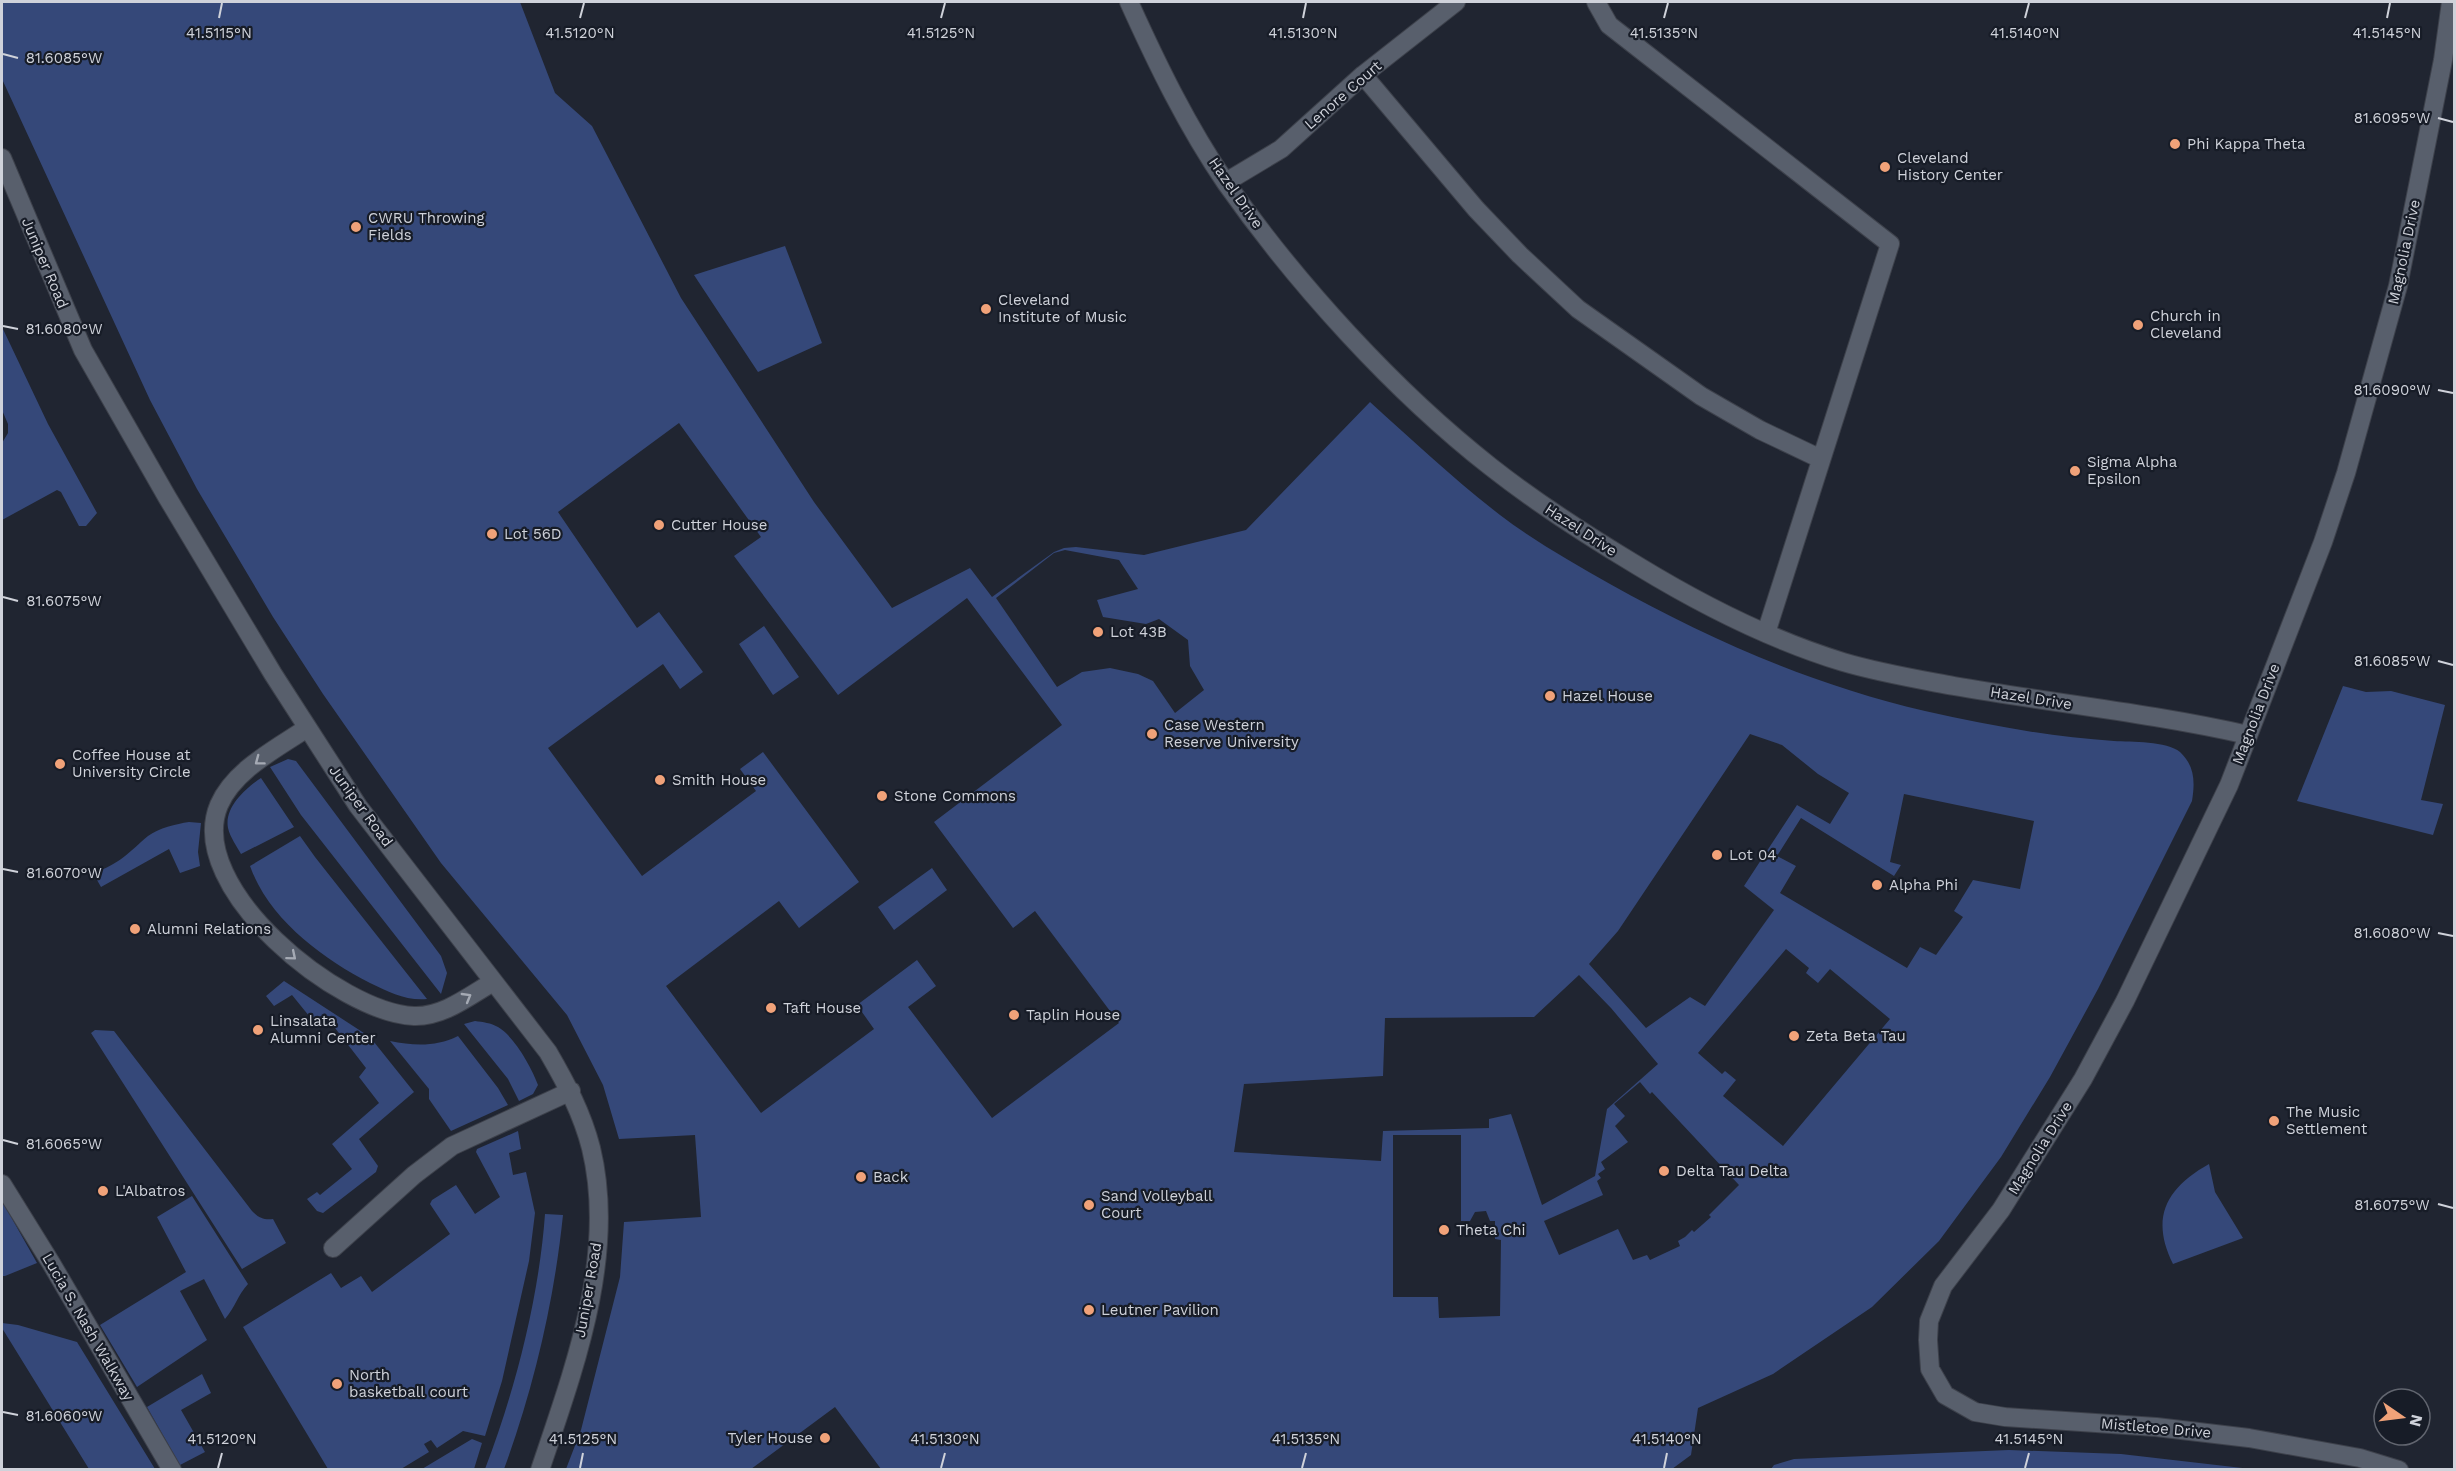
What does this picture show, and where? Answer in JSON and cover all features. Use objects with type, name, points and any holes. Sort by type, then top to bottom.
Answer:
[{"type":"street","name":"Hazel Drive","points":[[1129,2],[1186,118],[1226,182],[1290,266],[1392,379],[1489,466],[1534,500],[1611,550],[1694,598],[1766,633],[1844,662],[1889,674],[2005,695],[2165,718],[2248,735]]},
{"type":"street","name":"Lenore Court","points":[[1226,182],[1281,149],[1363,75],[1456,2]]},
{"type":"street","points":[[1596,2],[1609,25],[1890,244],[1766,633]]},
{"type":"street","name":"Magnolia Drive","points":[[1930,1369],[1929,1321],[1943,1286],[2001,1210],[2083,1079],[2125,1001],[2229,785],[2323,542],[2346,473],[2398,286],[2443,60],[2451,2]]},
{"type":"street","points":[[1363,75],[1476,209],[1520,255],[1578,309],[1701,396],[1761,430],[1821,459]]},
{"type":"street","name":"Juniper Road","points":[[2,158],[82,350],[206,563],[307,728],[358,806],[548,1052],[571,1090],[591,1148],[599,1229],[585,1323],[540,1470]]},
{"type":"street","points":[[307,728],[245,772],[229,788],[219,807],[214,831],[215,843],[225,872],[247,908],[278,944],[301,964],[347,993],[379,1007],[412,1016],[429,1015],[444,1010],[493,982]]},
{"type":"street","points":[[333,1248],[414,1175],[452,1146],[571,1090]]},
{"type":"street","name":"Lucia S. Nash Walkway","points":[[2,1185],[57,1272],[172,1470]]},
{"type":"street","name":"Mistletoe Drive","points":[[1930,1369],[1945,1395],[1975,1412],[2005,1417],[2156,1427],[2249,1438],[2349,1456],[2399,1470]]},
{"type":"shaded area","name":"Case Western Reserve University","points":[[2,2],[520,2],[555,93],[592,126],[681,298],[814,502],[892,608],[970,568],[992,597],[1054,552],[1064,548],[1076,547],[1144,555],[1246,530],[1370,402],[1450,474],[1513,525],[1582,568],[1686,624],[1763,659],[1803,674],[1925,711],[2043,733],[2148,743],[2174,748],[2189,763],[2194,787],[2192,801],[2098,989],[2050,1077],[2001,1157],[1939,1241],[1872,1307],[1773,1374],[1698,1408],[1691,1455],[1672,1469],[881,1469],[835,1407],[751,1469],[566,1469],[581,1430],[620,1277],[624,1222],[701,1217],[695,1135],[619,1139],[603,1085],[567,1015],[441,863],[323,694],[273,617],[197,489],[150,400],[2,79]],"holes":[[[679,423],[761,537],[734,556],[838,695],[967,598],[1062,725],[934,822],[1013,928],[1035,911],[1119,1023],[992,1118],[908,1007],[936,986],[917,960],[857,1005],[874,1029],[761,1113],[666,986],[779,901],[799,928],[859,882],[763,752],[740,769],[756,791],[642,876],[548,748],[663,664],[680,689],[703,672],[659,612],[637,628],[558,512]],[[1065,550],[1119,560],[1138,589],[1097,600],[1103,617],[1146,624],[1159,619],[1188,640],[1190,666],[1204,690],[1175,713],[1153,681],[1138,674],[1110,668],[1082,672],[1057,687],[996,598],[1054,553]],[[1750,734],[1782,745],[1818,774],[1849,793],[1830,824],[1797,805],[1744,886],[1774,910],[1705,1006],[1690,997],[1646,1028],[1589,964],[1618,931]],[[1904,794],[2034,821],[2020,889],[1973,880],[1954,911],[1963,917],[1936,955],[1920,947],[1907,968],[1780,893],[1796,866],[1777,856],[1801,818],[1894,876],[1901,865],[1890,862]],[[1786,949],[1809,968],[1806,973],[1818,983],[1830,969],[1890,1019],[1783,1146],[1723,1096],[1736,1080],[1725,1071],[1722,1074],[1698,1053]],[[1579,975],[1611,1008],[1658,1064],[1607,1109],[1595,1176],[1542,1205],[1511,1114],[1489,1119],[1489,1128],[1383,1131],[1381,1161],[1234,1152],[1244,1084],[1383,1076],[1385,1018],[1534,1017]],[[1640,1082],[1739,1185],[1709,1215],[1711,1217],[1694,1232],[1692,1230],[1678,1241],[1680,1246],[1650,1260],[1647,1255],[1633,1260],[1618,1229],[1559,1255],[1544,1221],[1603,1195],[1597,1181],[1601,1178],[1598,1174],[1605,1169],[1601,1162],[1628,1142],[1615,1126],[1625,1116],[1614,1104]],[[1393,1135],[1461,1135],[1461,1221],[1470,1221],[1475,1212],[1486,1211],[1490,1221],[1495,1221],[1495,1239],[1501,1240],[1500,1316],[1439,1318],[1438,1297],[1393,1297]]]},
{"type":"shaded area","points":[[785,246],[822,343],[758,372],[694,275]]},
{"type":"shaded area","points":[[2,327],[48,424],[97,513],[86,526],[79,526],[61,492],[57,490],[2,520],[2,443],[8,433],[8,424],[2,410]]},
{"type":"shaded area","points":[[764,626],[799,677],[773,695],[739,644]]},
{"type":"shaded area","points":[[2343,686],[2366,692],[2391,691],[2445,705],[2421,800],[2443,804],[2433,835],[2297,801]]},
{"type":"shaded area","points":[[288,759],[296,761],[441,956],[447,973],[441,994],[301,815],[270,767]]},
{"type":"shaded area","points":[[261,778],[294,827],[241,854],[228,828],[229,813],[237,799]]},
{"type":"shaded area","points":[[189,822],[201,823],[198,852],[200,866],[180,873],[169,849],[101,887],[93,873],[117,862],[152,833]]},
{"type":"shaded area","points":[[300,836],[427,999],[412,999],[398,995],[370,983],[334,962],[299,935],[270,903],[250,866]]},
{"type":"shaded area","points":[[932,868],[947,890],[894,930],[878,907]]},
{"type":"shaded area","points":[[284,981],[370,1037],[414,1092],[359,1139],[378,1166],[376,1172],[323,1213],[317,1211],[307,1199],[317,1192],[320,1195],[352,1169],[332,1144],[379,1103],[359,1077],[366,1068],[325,1015],[314,1022],[292,995],[274,1006],[266,996]]},
{"type":"shaded area","points":[[475,1021],[498,1027],[510,1037],[527,1062],[538,1085],[533,1094],[519,1101],[508,1079],[464,1024]]},
{"type":"shaded area","points":[[95,1030],[114,1031],[252,1211],[262,1218],[273,1219],[286,1243],[242,1269],[91,1033]]},
{"type":"shaded area","points":[[458,1036],[498,1088],[508,1105],[451,1131],[429,1099],[429,1089],[390,1041],[425,1044],[450,1040]]},
{"type":"shaded area","points":[[518,1131],[521,1149],[509,1153],[513,1175],[526,1172],[535,1213],[529,1261],[502,1381],[485,1436],[463,1431],[437,1448],[431,1440],[424,1444],[429,1452],[401,1469],[328,1469],[243,1327],[331,1273],[341,1288],[361,1276],[372,1292],[450,1234],[430,1204],[432,1200],[456,1185],[475,1214],[500,1197],[476,1152],[477,1149]]},
{"type":"shaded area","points":[[2209,1164],[2215,1192],[2243,1238],[2173,1264],[2163,1232],[2166,1206],[2182,1183]]},
{"type":"shaded area","points":[[192,1196],[248,1284],[225,1319],[204,1279],[180,1291],[207,1340],[137,1387],[100,1325],[186,1272],[157,1217]]},
{"type":"shaded area","points":[[2,1201],[37,1263],[5,1276],[2,1276]]},
{"type":"shaded area","points":[[545,1214],[563,1215],[554,1280],[541,1344],[525,1407],[504,1469],[485,1469],[516,1376],[524,1344],[537,1278]]},
{"type":"shaded area","points":[[2,1323],[18,1325],[77,1342],[155,1469],[89,1469],[2,1328]]},
{"type":"shaded area","points":[[202,1374],[211,1393],[181,1410],[205,1452],[180,1465],[147,1407]]},
{"type":"shaded area","points":[[472,1439],[482,1443],[474,1469],[422,1469]]},
{"type":"shaded area","points":[[2009,1450],[2121,1454],[2251,1469],[1771,1469],[1774,1465],[1794,1459]]},
{"type":"place","name":"Phi Kappa Theta","points":[[2175,144]]},
{"type":"place","name":"Cleveland History Center","points":[[1885,167]]},
{"type":"place","name":"CWRU Throwing Fields","points":[[356,227]]},
{"type":"place","name":"Cleveland Institute of Music","points":[[986,309]]},
{"type":"place","name":"Church in Cleveland","points":[[2138,325]]},
{"type":"place","name":"Sigma Alpha Epsilon","points":[[2075,471]]},
{"type":"place","name":"Cutter House","points":[[659,525]]},
{"type":"place","name":"Lot 56D","points":[[492,534]]},
{"type":"place","name":"Lot 43B","points":[[1098,632]]},
{"type":"place","name":"Hazel House","points":[[1550,696]]},
{"type":"place","name":"Case Western Reserve University","points":[[1152,734]]},
{"type":"place","name":"Coffee House at University Circle","points":[[60,764]]},
{"type":"place","name":"Smith House","points":[[660,780]]},
{"type":"place","name":"Stone Commons","points":[[882,796]]},
{"type":"place","name":"Lot 04","points":[[1717,855]]},
{"type":"place","name":"Alpha Phi","points":[[1877,885]]},
{"type":"place","name":"Alumni Relations","points":[[135,929]]},
{"type":"place","name":"Taft House","points":[[771,1008]]},
{"type":"place","name":"Taplin House","points":[[1014,1015]]},
{"type":"place","name":"Linsalata Alumni Center","points":[[258,1030]]},
{"type":"place","name":"Zeta Beta Tau","points":[[1794,1036]]},
{"type":"place","name":"The Music Settlement","points":[[2274,1121]]},
{"type":"place","name":"Delta Tau Delta","points":[[1664,1171]]},
{"type":"place","name":"Back","points":[[861,1177]]},
{"type":"place","name":"L'Albatros","points":[[103,1191]]},
{"type":"place","name":"Sand Volleyball Court","points":[[1089,1205]]},
{"type":"place","name":"Theta Chi","points":[[1444,1230]]},
{"type":"place","name":"Leutner Pavilion","points":[[1089,1310]]},
{"type":"place","name":"North basketball court","points":[[337,1384]]},
{"type":"place","name":"Tyler House","points":[[825,1438]]}]
